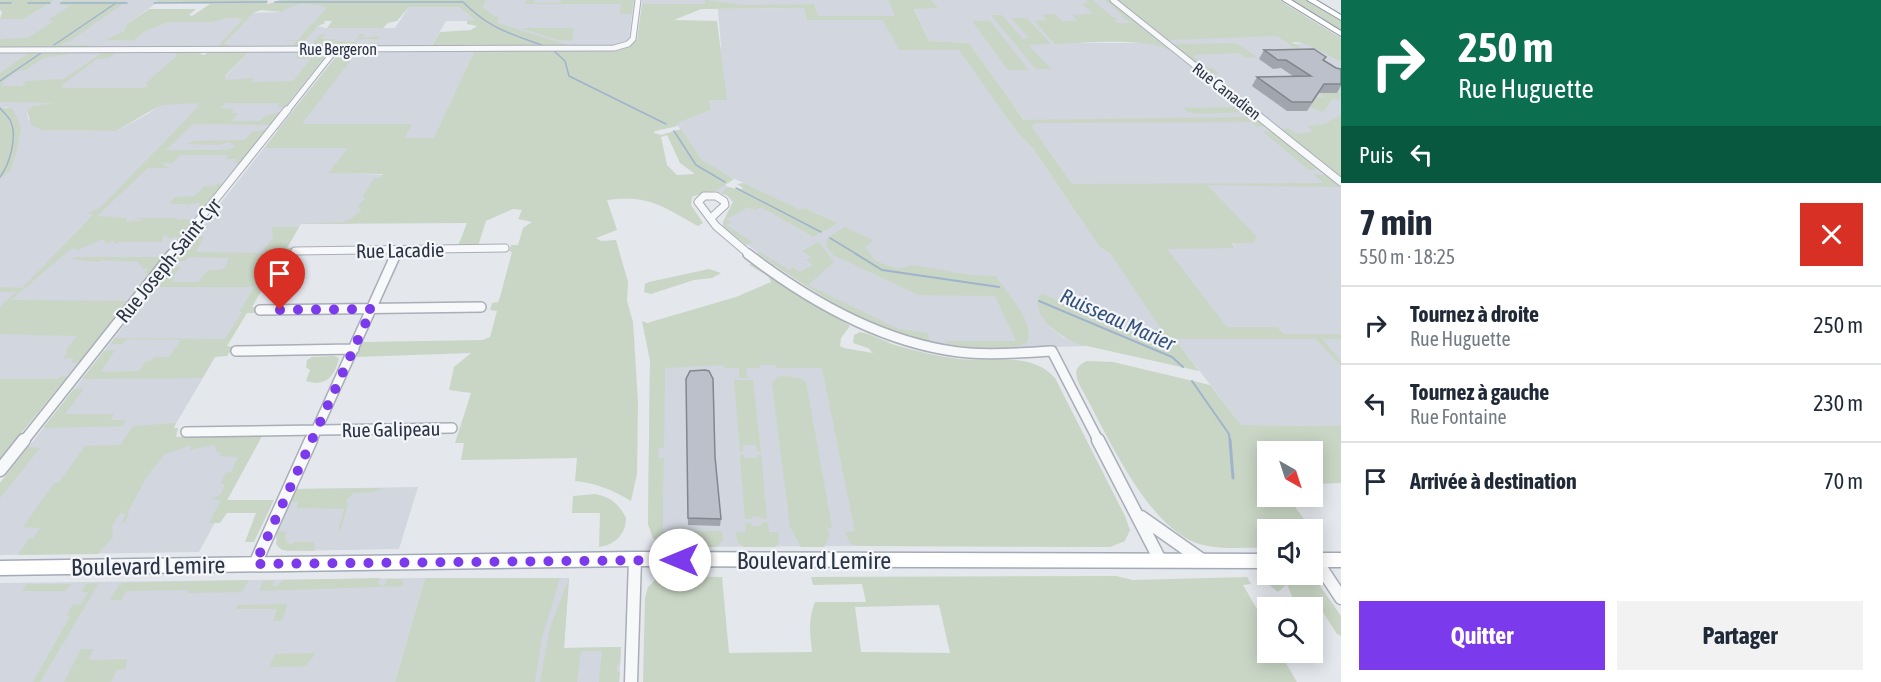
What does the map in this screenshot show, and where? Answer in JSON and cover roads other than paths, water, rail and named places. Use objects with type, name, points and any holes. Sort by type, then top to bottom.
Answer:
[{"type":"highway","points":[[1286,0],[1341,34]]},
{"type":"highway","points":[[1311,0],[1341,18]]},
{"type":"main road","name":"Boulevard Lemire","points":[[0,568],[635,559],[1257,561]]},
{"type":"main road","points":[[1323,560],[1341,560]]},
{"type":"street","name":"Rue Bergeron","points":[[0,50],[618,47],[628,44],[633,39],[638,0]]},
{"type":"street","name":"Rue Canadien","points":[[1113,0],[1341,182]]},
{"type":"street","name":"Rue Joseph-Saint-Cyr","points":[[0,470],[336,49]]},
{"type":"street","points":[[711,218],[719,230],[764,265],[846,317],[878,332],[918,345],[961,353],[1009,355],[1052,351],[1139,515],[1160,560]]},
{"type":"street","name":"Rue Lacadie","points":[[295,251],[505,248]]},
{"type":"street","points":[[255,564],[398,250]]},
{"type":"street","points":[[260,310],[481,307]]},
{"type":"street","points":[[237,351],[354,350]]},
{"type":"street","name":"Rue Galipeau","points":[[186,432],[452,428]]},
{"type":"street","points":[[1139,515],[1202,560]]},
{"type":"street","points":[[631,682],[635,559]]},
{"type":"street","points":[[1323,573],[1341,598]]},
{"type":"waterway","name":"Ruisseau Marier","points":[[154,3],[267,2]]},
{"type":"waterway","name":"Ruisseau Marier","points":[[275,2],[463,2],[491,24],[544,46]]},
{"type":"waterway","name":"Ruisseau Marier","points":[[0,3],[11,3]]},
{"type":"waterway","name":"Ruisseau Marier","points":[[28,3],[50,3]]},
{"type":"waterway","name":"Ruisseau Marier","points":[[61,3],[116,3]]},
{"type":"waterway","points":[[54,45],[116,3]]},
{"type":"waterway","name":"Ruisseau Marier","points":[[116,3],[127,3]]},
{"type":"waterway","name":"Ruisseau Marier","points":[[554,51],[565,61],[569,76],[666,124]]},
{"type":"waterway","points":[[0,81],[41,53]]},
{"type":"waterway","points":[[0,108],[10,120],[13,133],[10,157],[0,177]]},
{"type":"waterway","name":"Ruisseau Marier","points":[[674,131],[696,165],[725,182]]},
{"type":"waterway","name":"Ruisseau Marier","points":[[736,188],[821,232]]},
{"type":"waterway","name":"Ruisseau Marier","points":[[830,238],[858,255]]},
{"type":"waterway","name":"Ruisseau Marier","points":[[856,254],[882,270],[999,287]]},
{"type":"waterway","name":"Ruisseau Marier","points":[[1039,301],[1172,357],[1183,367]]},
{"type":"waterway","name":"Ruisseau Marier","points":[[1192,381],[1229,434],[1230,442]]},
{"type":"waterway","name":"Ruisseau Marier","points":[[1230,440],[1233,478]]}]
